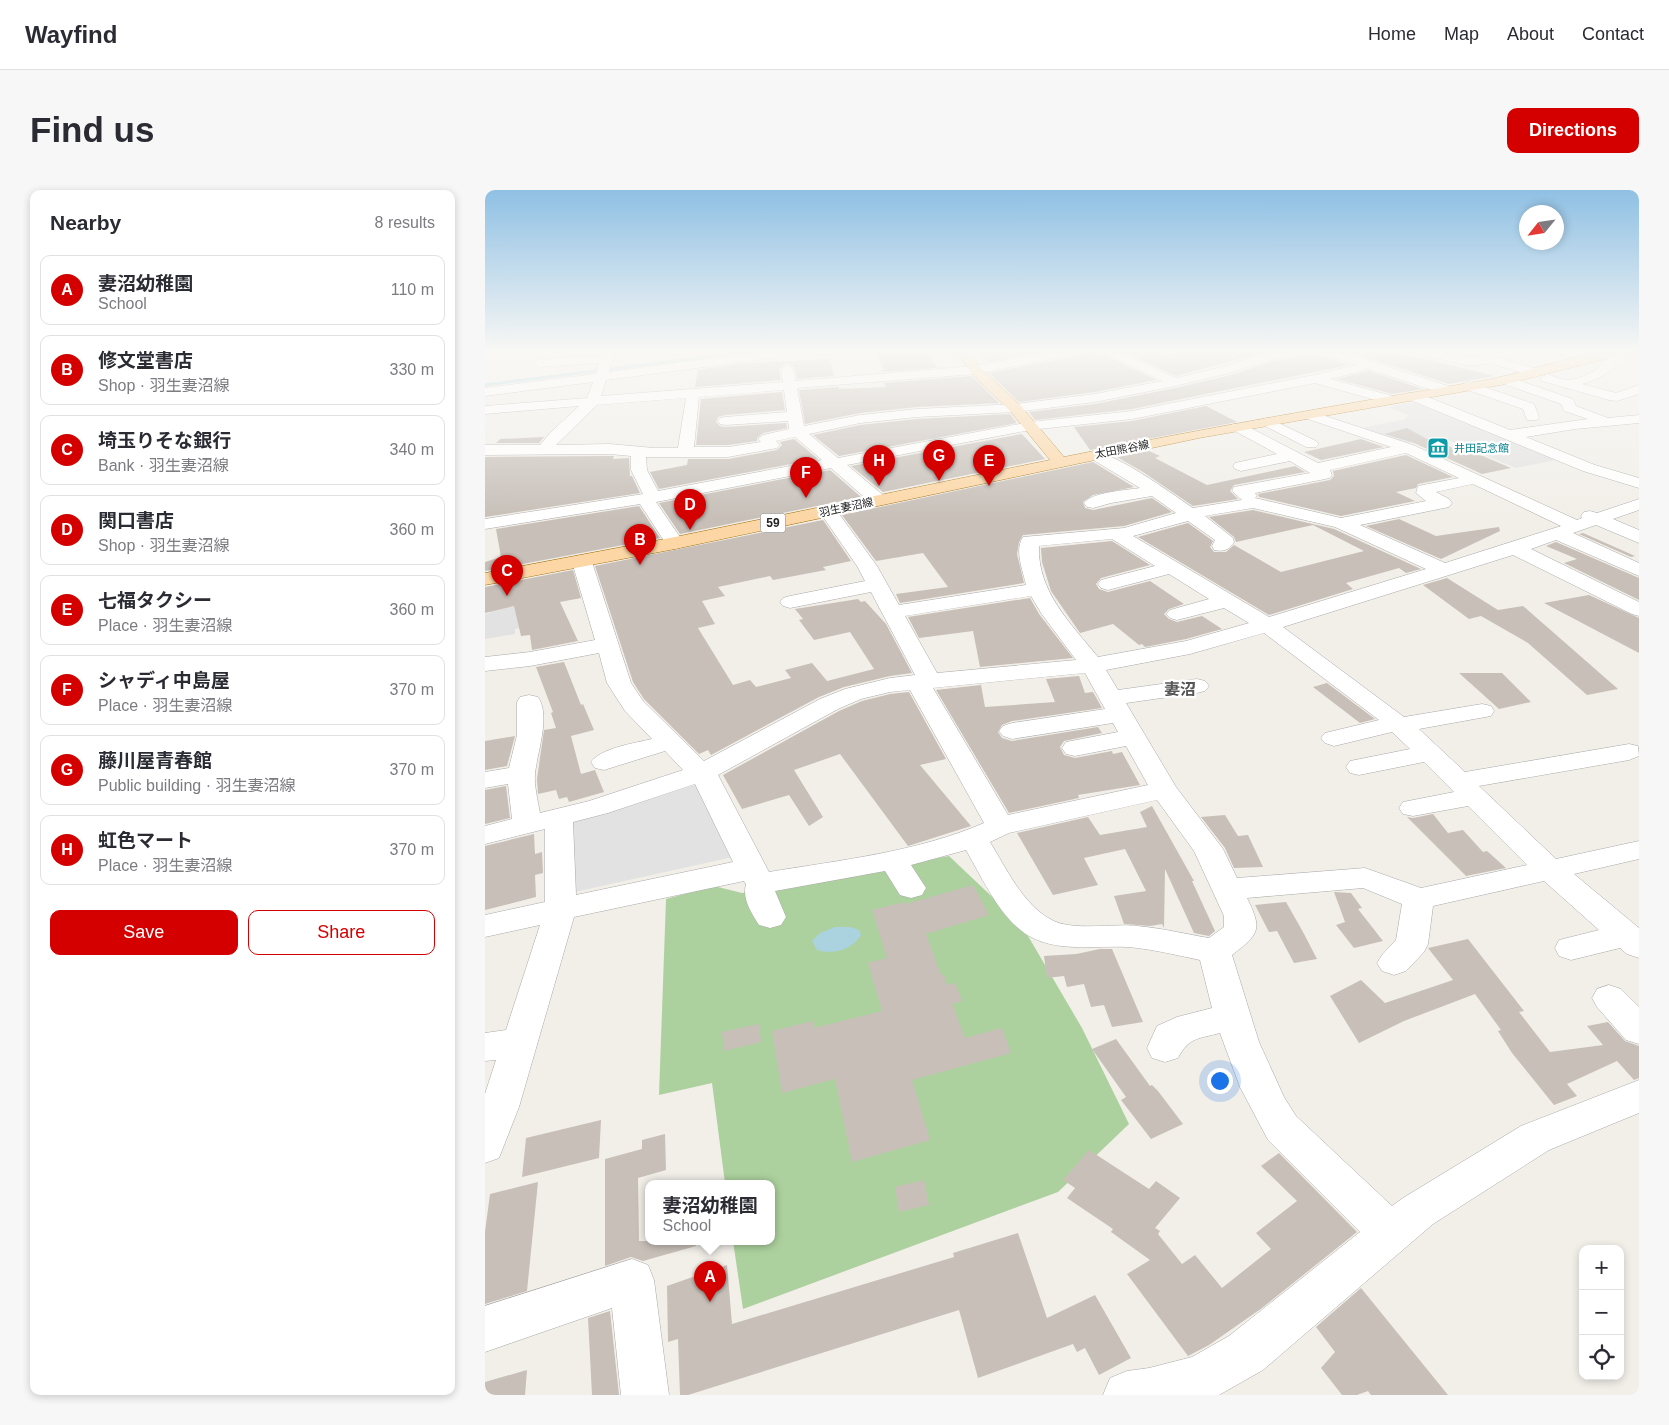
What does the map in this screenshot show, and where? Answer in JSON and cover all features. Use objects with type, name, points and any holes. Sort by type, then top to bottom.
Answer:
[{"type":"main road","name":"太田熊谷線","points":[[1060,462],[1238,427],[1357,406]]},
{"type":"main road","points":[[1015,408],[1060,462]]},
{"type":"main road","name":"羽生妻沼線","points":[[485,580],[675,543],[1060,462]]},
{"type":"street","points":[[485,410],[580,406]]},
{"type":"street","points":[[544,450],[586,406]]},
{"type":"street","points":[[592,406],[640,408]]},
{"type":"street","points":[[683,451],[686,449],[691,406]]},
{"type":"street","points":[[792,406],[795,423],[835,464],[878,500]]},
{"type":"street","points":[[725,421],[795,423],[1029,406]]},
{"type":"street","points":[[485,524],[648,498],[743,473],[835,464],[1008,438],[1030,426],[1131,415],[1174,406]]},
{"type":"street","points":[[1438,406],[1589,468],[1639,483]]},
{"type":"street","points":[[1527,406],[1529,407],[1532,417]]},
{"type":"street","points":[[1569,406],[1569,408],[1607,422]]},
{"type":"street","points":[[1309,415],[1408,448],[1576,526]]},
{"type":"street","points":[[1509,435],[1639,419]]},
{"type":"street","points":[[1268,422],[1311,444]]},
{"type":"street","points":[[485,450],[544,450],[568,456],[610,449],[640,452],[728,452],[772,445],[766,439],[795,423]]},
{"type":"street","points":[[1238,427],[1324,473],[1324,475],[1240,491],[1260,504]]},
{"type":"street","points":[[1315,468],[1408,448]]},
{"type":"street","points":[[640,452],[637,460],[638,470],[653,496],[648,498]]},
{"type":"street","points":[[1096,455],[1192,514],[1224,538],[1225,542],[1221,546]]},
{"type":"street","points":[[1241,466],[1291,456]]},
{"type":"street","points":[[1341,523],[1443,503],[1424,493],[1424,490],[1490,473],[1639,536]]},
{"type":"street","points":[[582,489],[583,509]]},
{"type":"street","points":[[1093,503],[1108,498],[1155,490]]},
{"type":"street","points":[[648,498],[646,501],[675,543]]},
{"type":"street","points":[[1108,552],[1129,539],[1192,514],[1253,502],[1341,523],[1444,570]]},
{"type":"street","points":[[485,835],[559,817],[703,772],[829,704],[853,694],[890,685],[1092,665],[1181,649],[1267,626],[1515,548],[1639,504]]},
{"type":"street","points":[[828,511],[867,566],[892,612],[924,682],[986,832],[1006,890],[1029,920],[1049,932],[1070,935],[1138,936],[1214,951],[1240,932],[1240,916],[1208,849],[1164,790],[1092,665],[1048,609],[1037,589],[1029,557],[1030,541],[1129,539],[1170,568],[1267,626],[1398,724],[1550,870],[1634,941]]},
{"type":"street","points":[[1557,533],[1639,570]]},
{"type":"street","points":[[1515,548],[1639,610]]},
{"type":"street","points":[[582,562],[619,683],[635,706],[669,742],[695,767],[703,772],[757,877],[759,894],[770,917]]},
{"type":"street","points":[[1109,584],[1170,568]]},
{"type":"street","points":[[790,602],[877,585]]},
{"type":"street","points":[[892,612],[1037,589]]},
{"type":"street","points":[[1177,614],[1225,601]]},
{"type":"street","points":[[485,664],[530,659],[606,645]]},
{"type":"street","points":[[1309,684],[1336,676]]},
{"type":"street","points":[[1075,748],[1121,716],[1197,686]]},
{"type":"street","points":[[527,825],[521,774],[530,735],[529,702]]},
{"type":"street","points":[[1334,738],[1398,724],[1482,711]]},
{"type":"street","points":[[1012,730],[1121,716]]},
{"type":"street","points":[[604,762],[617,756],[669,742]]},
{"type":"street","points":[[1413,808],[1467,789],[1629,752]]},
{"type":"street","points":[[1359,768],[1429,753]]},
{"type":"street","points":[[485,780],[521,774]]},
{"type":"street","points":[[485,926],[727,873],[757,877],[893,860],[986,832],[1164,790]]},
{"type":"street","points":[[485,1146],[520,1042],[561,908],[559,817]]},
{"type":"street","points":[[1227,889],[1365,878],[1400,890],[1418,900],[1639,850]]},
{"type":"street","points":[[893,860],[911,888]]},
{"type":"street","points":[[1394,963],[1412,944],[1418,900]]},
{"type":"street","points":[[1571,948],[1634,941]]},
{"type":"street","points":[[1214,951],[1231,1017],[1268,1108],[1282,1128],[1391,1233]]},
{"type":"street","points":[[1609,998],[1639,1030]]},
{"type":"street","points":[[1165,1048],[1169,1036],[1190,1027],[1231,1017]]},
{"type":"street","points":[[485,1047],[520,1042]]},
{"type":"street","points":[[1127,1395],[1149,1392],[1200,1379],[1246,1353],[1418,1211],[1535,1138],[1639,1096]]},
{"type":"street","points":[[485,1329],[632,1280],[645,1395]]},
{"type":"green space","points":[[949,856],[1021,924],[1082,1028],[1129,1124],[1058,1192],[743,1309],[734,1245],[775,1245],[775,1180],[725,1180],[712,1083],[659,1095],[666,899],[714,886],[742,893]]},
{"type":"shaded area","points":[[1423,406],[1556,460],[1516,468],[1441,437],[1395,445],[1356,429],[1406,419],[1408,415],[1388,407]]},
{"type":"shaded area","points":[[529,603],[534,625],[515,629],[515,634],[485,639],[485,614],[490,613],[490,611]]},
{"type":"shaded area","points":[[696,782],[733,857],[570,893],[569,822]]},
{"type":"water","points":[[835,927],[850,927],[859,930],[861,935],[853,944],[842,950],[829,952],[817,950],[812,941],[820,933]]},
{"type":"building","points":[[700,406],[784,406],[785,410],[725,415],[718,417],[716,422],[720,426],[725,427],[786,423],[787,428],[763,433],[757,438],[757,441],[728,445],[696,445]]},
{"type":"building","points":[[802,406],[933,406],[860,413],[805,424]]},
{"type":"building","points":[[1077,406],[1146,406],[1035,420],[1029,412]]},
{"type":"building","points":[[1206,406],[1237,422],[1090,450],[1074,427],[1132,421]]},
{"type":"building","points":[[1010,414],[1017,423],[839,456],[813,435],[860,425],[917,419]]},
{"type":"building","points":[[1407,428],[1440,446],[1447,445],[1464,454],[1469,453],[1483,456],[1511,468],[1482,474],[1414,443],[1384,434]]},
{"type":"building","points":[[1022,434],[1045,459],[883,492],[851,466]]},
{"type":"building","points":[[544,437],[539,443],[496,443],[500,439]]},
{"type":"building","points":[[794,439],[818,459],[659,489],[650,472],[687,465],[688,459],[728,459],[777,450],[782,445],[780,442]]},
{"type":"building","points":[[1361,439],[1384,447],[1321,460],[1304,452]]},
{"type":"building","points":[[1149,451],[1160,456],[1155,458],[1207,485],[1295,466],[1305,472],[1234,485],[1230,491],[1238,499],[1193,506],[1117,457]]},
{"type":"building","points":[[1406,455],[1453,477],[1418,484],[1416,488],[1396,492],[1415,501],[1341,516],[1259,497],[1258,494],[1330,480],[1334,476],[1333,471]]},
{"type":"building","points":[[614,456],[613,459],[629,458],[630,476],[632,476],[640,493],[485,517],[485,457]]},
{"type":"building","points":[[1093,462],[1134,487],[1093,495],[1083,502],[1085,508],[1093,510],[1152,498],[1172,512],[1124,526],[1023,535],[1019,542],[1017,554],[1024,583],[900,603],[896,594],[948,587],[923,553],[876,561],[842,515]]},
{"type":"building","points":[[830,470],[861,497],[680,534],[659,503]]},
{"type":"building","points":[[639,506],[660,538],[485,571],[485,562],[501,557],[496,529]]},
{"type":"building","points":[[1253,510],[1334,529],[1421,569],[1406,573],[1399,568],[1346,583],[1353,589],[1269,615],[1138,537],[1188,523],[1213,541],[1210,547],[1214,552],[1226,552],[1234,545],[1281,572],[1364,551],[1313,525],[1236,542],[1234,537],[1209,517]]},
{"type":"building","points":[[1399,519],[1436,536],[1499,527],[1500,531],[1441,559],[1366,526]]},
{"type":"building","points":[[823,520],[851,561],[823,567],[826,570],[773,580],[770,576],[718,587],[725,596],[702,601],[715,624],[698,628],[733,685],[750,680],[756,687],[791,678],[785,670],[812,663],[827,681],[874,669],[850,632],[814,640],[799,620],[803,619],[795,609],[858,599],[861,602],[865,601],[886,624],[912,673],[844,687],[819,697],[711,755],[708,750],[699,754],[644,699],[633,682],[595,566]]},
{"type":"building","points":[[1583,533],[1635,556],[1631,557],[1579,534]]},
{"type":"building","points":[[1112,541],[1150,565],[1101,578],[1096,584],[1099,589],[1108,592],[1150,581],[1184,604],[1169,609],[1164,614],[1169,619],[1177,622],[1202,616],[1222,629],[1186,639],[1145,647],[1142,644],[1139,645],[1113,624],[1080,633],[1051,591],[1042,562],[1041,548]]},
{"type":"building","points":[[1556,542],[1639,578],[1639,600],[1564,563],[1577,559],[1546,546]]},
{"type":"building","points":[[573,570],[581,598],[560,602],[578,641],[532,650],[530,635],[521,636],[514,606],[485,613],[485,587]]},
{"type":"building","points":[[1447,578],[1498,610],[1523,606],[1618,689],[1587,695],[1528,643],[1481,616],[1469,619],[1423,585]]},
{"type":"building","points":[[1589,595],[1639,618],[1639,653],[1544,603]]},
{"type":"building","points":[[1030,598],[1039,614],[1073,658],[980,667],[973,631],[919,638],[908,617]]},
{"type":"building","points":[[564,662],[581,705],[583,704],[594,730],[571,736],[581,774],[595,770],[604,792],[569,802],[567,797],[559,799],[556,790],[538,794],[537,779],[544,730],[556,728],[551,713],[553,712],[536,667]]},
{"type":"building","points":[[1459,673],[1502,673],[1531,702],[1499,709]]},
{"type":"building","points":[[1079,676],[1085,693],[1093,692],[1102,708],[1012,721],[1002,725],[998,732],[1002,738],[1012,741],[1098,727],[1102,733],[1064,741],[1060,747],[1064,755],[1075,758],[1112,751],[1113,754],[1122,752],[1140,785],[1078,795],[1079,798],[1009,813],[936,690],[981,685],[985,707],[1055,702],[1046,679]]},
{"type":"building","points":[[1327,683],[1375,719],[1360,723],[1313,687]]},
{"type":"building","points":[[909,692],[946,759],[920,765],[971,826],[908,846],[840,754],[794,770],[823,817],[809,826],[789,795],[742,809],[723,775],[839,711],[862,701],[890,694]]},
{"type":"building","points":[[515,736],[507,766],[485,770],[485,741]]},
{"type":"building","points":[[506,786],[510,818],[485,824],[485,790]]},
{"type":"building","points":[[1152,806],[1194,881],[1192,881],[1215,931],[1209,936],[1194,933],[1165,869],[1164,928],[1162,924],[1150,926],[1124,924],[1114,896],[1146,891],[1125,849],[1084,858],[1098,885],[1053,895],[1017,833],[1088,817],[1100,835],[1147,827],[1140,812]]},
{"type":"building","points":[[1433,814],[1448,833],[1463,830],[1483,852],[1487,851],[1506,868],[1466,876],[1407,817],[1413,818]]},
{"type":"building","points":[[1225,815],[1238,836],[1248,835],[1263,867],[1234,868],[1225,848],[1201,817]]},
{"type":"building","points":[[534,834],[535,854],[542,852],[543,873],[535,875],[536,897],[485,910],[485,846]]},
{"type":"building","points":[[973,885],[989,915],[926,934],[941,975],[944,974],[947,985],[955,983],[962,1001],[952,1004],[965,1038],[1002,1028],[1011,1053],[912,1080],[930,1140],[852,1162],[835,1079],[782,1093],[772,1031],[813,1021],[814,1028],[882,1011],[868,963],[887,958],[872,910],[905,902],[906,904]]},
{"type":"building","points":[[1334,892],[1351,893],[1362,908],[1358,909],[1383,941],[1354,948],[1336,925],[1345,922]]},
{"type":"building","points":[[1286,902],[1317,959],[1294,963],[1277,931],[1269,932],[1255,905]]},
{"type":"building","points":[[1468,939],[1524,1011],[1519,1012],[1550,1052],[1603,1045],[1587,1026],[1608,1022],[1625,1041],[1639,1046],[1639,1078],[1634,1080],[1617,1061],[1567,1084],[1577,1096],[1554,1105],[1512,1053],[1498,1031],[1501,1030],[1475,994],[1404,1021],[1359,1043],[1330,996],[1361,980],[1385,1003],[1453,980],[1428,948]]},
{"type":"building","points":[[1100,949],[1112,949],[1143,1022],[1112,1027],[1104,1005],[1091,1007],[1084,984],[1067,987],[1064,976],[1047,978],[1044,956],[1076,954]]},
{"type":"building","points":[[759,1024],[761,1042],[724,1051],[722,1032]]},
{"type":"building","points":[[1116,1039],[1150,1086],[1152,1085],[1158,1091],[1183,1124],[1151,1139],[1121,1100],[1126,1097],[1092,1049]]},
{"type":"building","points":[[601,1120],[599,1158],[522,1177],[526,1138]]},
{"type":"building","points":[[665,1134],[666,1170],[638,1178],[639,1241],[645,1241],[645,1245],[696,1246],[643,1261],[631,1257],[605,1266],[605,1159],[642,1149],[642,1140]]},
{"type":"building","points":[[1089,1150],[1149,1189],[1156,1181],[1180,1198],[1155,1228],[1160,1231],[1158,1234],[1182,1264],[1195,1255],[1222,1288],[1271,1249],[1256,1233],[1297,1201],[1261,1166],[1279,1153],[1357,1232],[1262,1308],[1209,1345],[1188,1356],[1127,1274],[1150,1260],[1111,1232],[1113,1229],[1067,1198],[1075,1188],[1063,1180]]},
{"type":"building","points":[[924,1180],[929,1205],[899,1212],[895,1187]]},
{"type":"building","points":[[538,1182],[527,1291],[485,1304],[485,1232],[490,1194]]},
{"type":"building","points":[[1018,1233],[1047,1318],[1095,1295],[1131,1358],[1099,1375],[1085,1348],[1077,1352],[1073,1344],[978,1378],[959,1310],[688,1395],[680,1395],[678,1339],[668,1342],[667,1286],[727,1265],[732,1324],[954,1257],[953,1253]]},
{"type":"building","points":[[1361,1288],[1448,1395],[1371,1395],[1368,1391],[1357,1395],[1342,1395],[1321,1368],[1335,1352],[1316,1327]]},
{"type":"building","points":[[610,1311],[619,1395],[592,1395],[588,1318]]},
{"type":"building","points":[[527,1370],[525,1395],[485,1395],[485,1382]]},
{"type":"place","name":"井田記念館","points":[[1438,448]]},
{"type":"place","name":"藤川屋青春館","points":[[939,481]]},
{"type":"place","name":"虹色マート","points":[[879,486]]},
{"type":"place","name":"七福タクシー","points":[[989,486]]},
{"type":"place","name":"シャディ中島屋","points":[[806,498]]},
{"type":"place","name":"関口書店","points":[[690,530]]},
{"type":"place","name":"修文堂書店","points":[[640,565]]},
{"type":"place","name":"埼玉りそな銀行","points":[[507,596]]},
{"type":"place","name":"妻沼幼稚園","points":[[710,1302]]},
{"type":"district","name":"妻沼","points":[[1180,689]]}]
